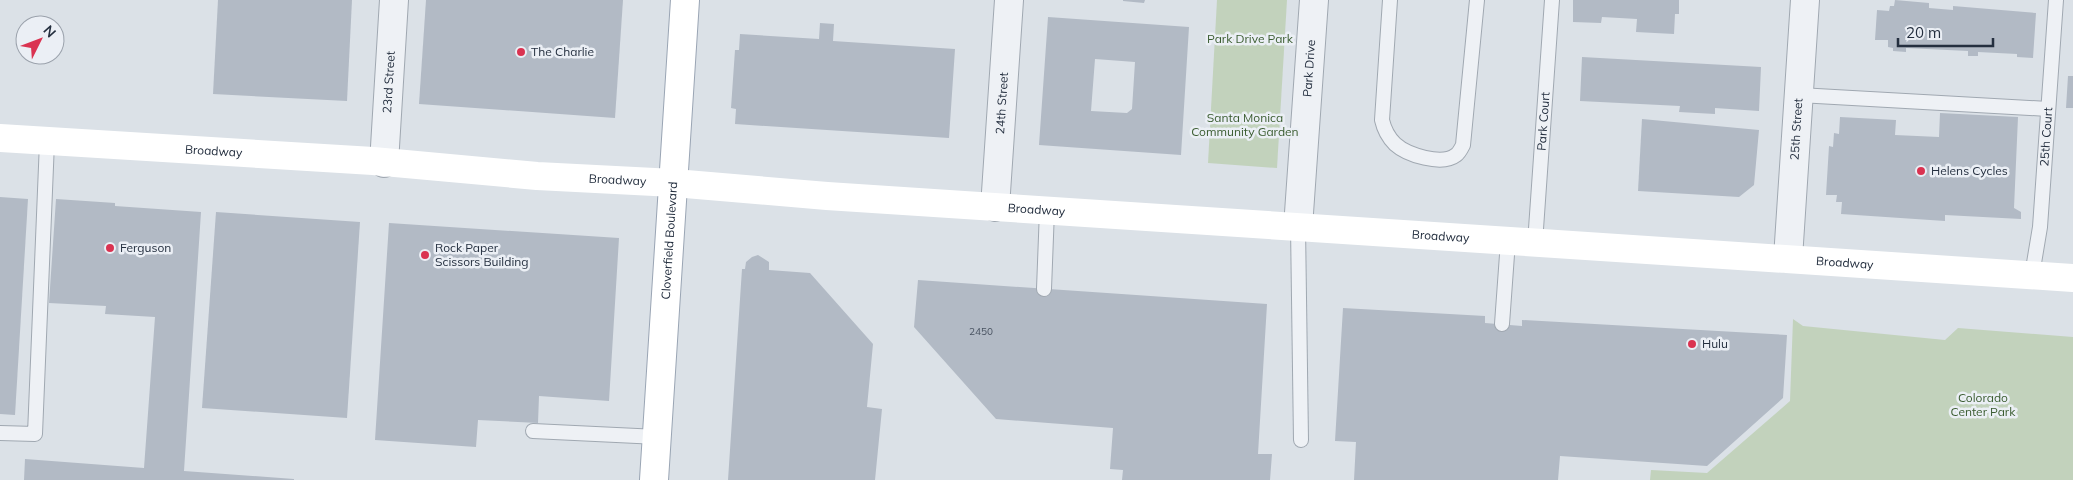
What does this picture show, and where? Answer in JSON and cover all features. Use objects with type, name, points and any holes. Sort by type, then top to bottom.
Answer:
[{"type":"street","name":"23rd Street","points":[[384,163],[394,0]]},
{"type":"street","name":"Cloverfield Boulevard","points":[[654,480],[685,0]]},
{"type":"street","name":"24th Street","points":[[995,207],[1009,0]]},
{"type":"street","name":"Park Drive","points":[[1298,227],[1314,0]]},
{"type":"street","name":"25th Street","points":[[1788,258],[1805,0]]},
{"type":"street","name":"Broadway","points":[[0,138],[384,163],[537,176],[674,183],[995,207],[2073,278]]},
{"type":"lane","points":[[1390,0],[1382,120],[1384,131],[1396,144],[1413,156],[1448,159],[1458,154],[1463,145],[1477,0]]},
{"type":"lane","name":"Park Court","points":[[1535,243],[1552,0]]},
{"type":"lane","name":"25th Court","points":[[2032,274],[2040,227],[2056,0]]},
{"type":"lane","points":[[1799,95],[2048,109]]},
{"type":"lane","points":[[0,433],[35,434],[47,142]]},
{"type":"lane","points":[[1044,289],[1046,210]]},
{"type":"lane","points":[[1298,227],[1302,440]]},
{"type":"lane","points":[[1502,324],[1508,241]]},
{"type":"lane","points":[[533,431],[658,437]]},
{"type":"green space","name":"Park Drive Park","points":[[1217,0],[1287,0],[1277,168],[1208,163]]},
{"type":"green space","name":"Colorado Center Park","points":[[1793,319],[1803,326],[1945,340],[1958,328],[2073,337],[2073,480],[1650,480],[1651,470],[1707,473],[1790,401]]},
{"type":"building","points":[[218,0],[352,0],[347,101],[213,94]]},
{"type":"building","name":"The Charlie","points":[[426,0],[623,0],[615,118],[419,104]]},
{"type":"building","points":[[1123,0],[1145,0],[1144,3]]},
{"type":"building","points":[[1573,0],[1679,0],[1679,14],[1675,14],[1674,34],[1636,32],[1637,19],[1602,17],[1601,23],[1573,22]]},
{"type":"building","points":[[1895,0],[1929,3],[1929,8],[1953,10],[1953,6],[2036,13],[2033,58],[2017,57],[2017,54],[1978,52],[1978,56],[1968,56],[1968,51],[1906,48],[1906,52],[1893,51],[1893,48],[1888,47],[1888,40],[1875,40],[1877,10],[1889,11],[1890,6],[1894,6]]},
{"type":"building","points":[[1048,17],[1189,27],[1181,155],[1039,145]],"holes":[[[1095,59],[1135,62],[1132,109],[1127,113],[1091,111]]]},
{"type":"building","points":[[820,23],[834,24],[833,41],[955,49],[949,138],[735,124],[736,109],[731,108],[735,50],[739,50],[740,34],[819,39]]},
{"type":"building","points":[[1582,57],[1761,67],[1759,111],[1715,108],[1715,114],[1679,112],[1680,106],[1580,101]]},
{"type":"building","points":[[2068,76],[2073,76],[2073,108],[2066,108]]},
{"type":"building","name":"Helens Cycles","points":[[1940,113],[2018,117],[2014,208],[2021,212],[2021,219],[1945,215],[1945,221],[1841,214],[1842,202],[1836,202],[1837,195],[1826,195],[1829,146],[1833,147],[1834,133],[1839,134],[1840,117],[1896,120],[1895,135],[1939,137]]},
{"type":"building","points":[[1642,119],[1759,130],[1754,185],[1739,197],[1638,191]]},
{"type":"building","points":[[0,197],[28,199],[15,415],[0,414]]},
{"type":"building","points":[[56,199],[115,203],[115,206],[201,212],[184,471],[294,480],[24,480],[25,459],[144,468],[155,317],[105,314],[106,306],[49,303]]},
{"type":"building","points":[[216,212],[360,222],[347,418],[202,408]]},
{"type":"building","points":[[389,223],[619,238],[609,401],[539,396],[538,423],[478,420],[476,447],[375,440]]},
{"type":"building","points":[[758,255],[769,262],[769,270],[810,273],[873,344],[867,407],[882,409],[875,480],[728,480],[742,269],[745,269],[746,262]]},
{"type":"building","points":[[918,280],[1267,304],[1258,454],[1272,454],[1270,480],[1122,480],[1123,470],[1110,469],[1113,428],[996,419],[914,327]]},
{"type":"building","points":[[1343,308],[1485,316],[1485,323],[1522,326],[1522,320],[1787,335],[1783,398],[1707,466],[1560,456],[1558,480],[1354,480],[1356,442],[1335,441]]},
{"type":"place","name":"The Charlie","points":[[521,52]]},
{"type":"place","name":"Helens Cycles","points":[[1921,171]]},
{"type":"place","name":"Ferguson","points":[[110,248]]},
{"type":"place","name":"Rock Paper Scissors Building","points":[[425,255]]},
{"type":"place","name":"Hulu","points":[[1692,344]]},
{"type":"park label","name":"Santa Monica Community Garden","points":[[1245,125]]}]
